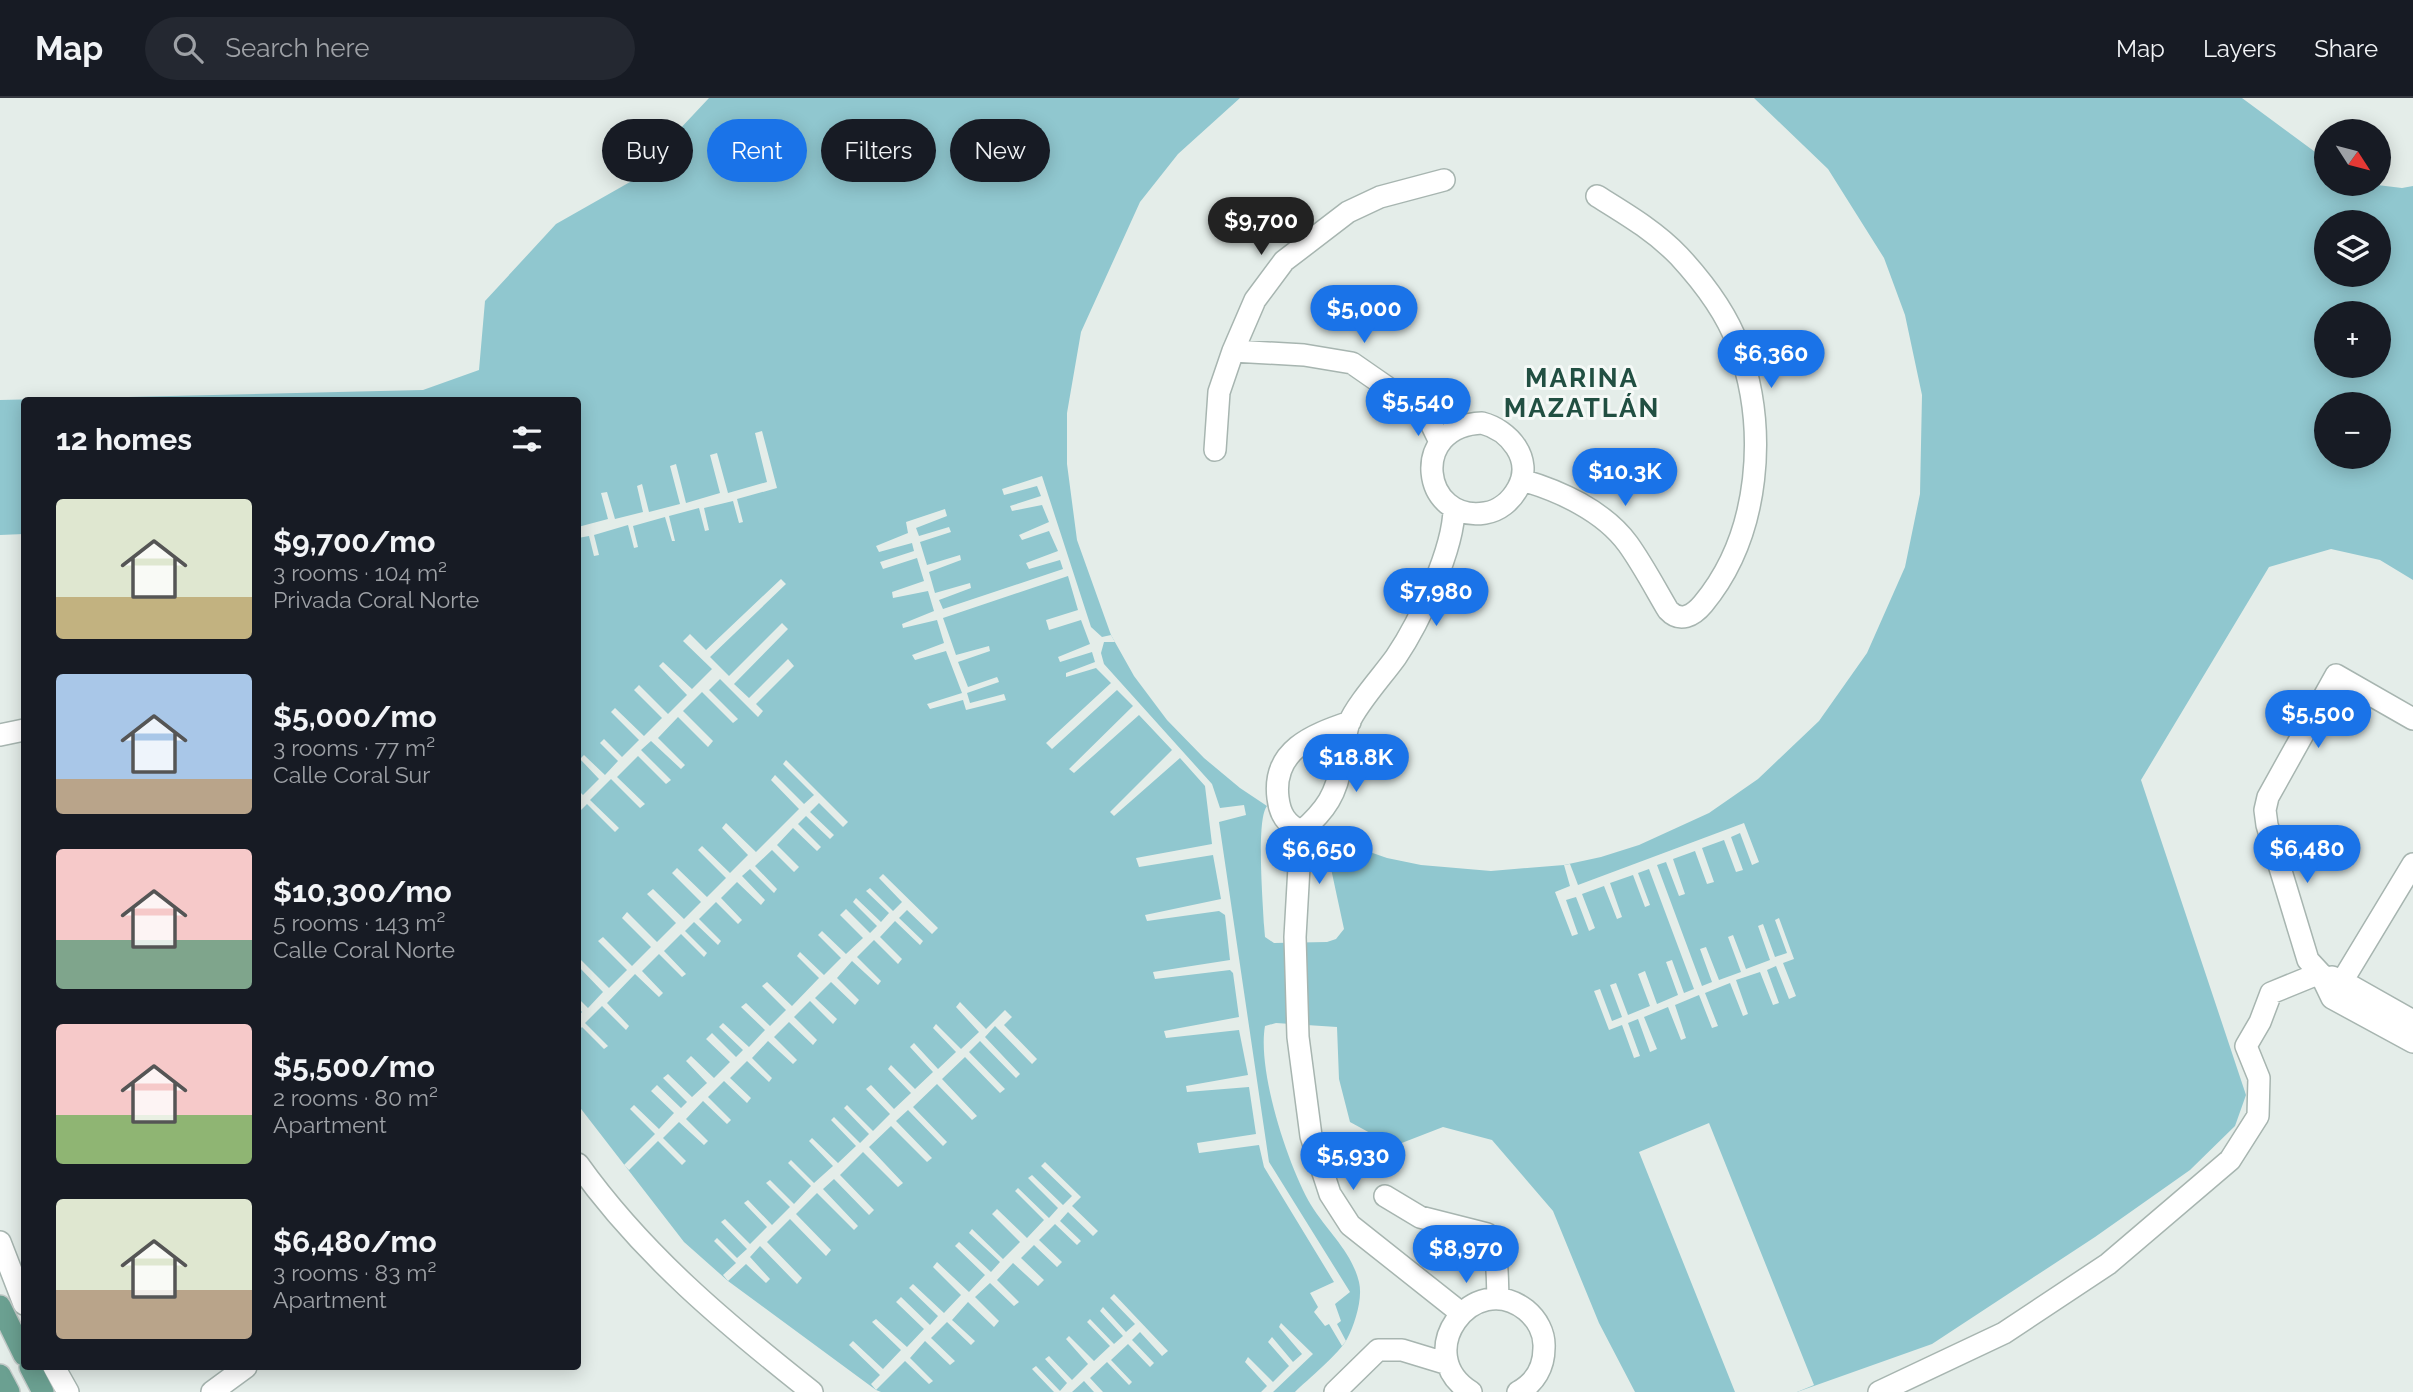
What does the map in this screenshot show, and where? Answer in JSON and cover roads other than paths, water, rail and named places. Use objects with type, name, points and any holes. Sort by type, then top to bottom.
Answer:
[{"type":"main road","points":[[0,1306],[21,1349]]},
{"type":"main road","points":[[32,1370],[43,1392]]},
{"type":"main road","points":[[0,1375],[9,1392]]},
{"type":"street","points":[[1215,450],[1219,392],[1233,351],[1255,300],[1284,261],[1348,212],[1380,197],[1444,180]]},
{"type":"street","points":[[1522,480],[1547,487],[1608,521],[1628,543],[1674,616],[1684,618],[1695,614],[1706,601],[1728,565],[1742,530],[1752,485],[1756,439],[1750,390],[1737,344],[1722,313],[1702,282],[1678,255],[1650,230],[1597,196]]},
{"type":"street","points":[[1233,351],[1304,355],[1352,363],[1427,415],[1439,440]]},
{"type":"street","points":[[1470,424],[1494,426],[1513,441],[1519,452],[1522,480],[1511,499],[1490,512],[1466,513],[1454,508],[1439,493],[1432,473],[1439,440],[1470,424]]},
{"type":"street","points":[[1454,508],[1454,527],[1416,620],[1398,653],[1350,722],[1334,794],[1320,815],[1301,832],[1295,937],[1297,1037],[1311,1136],[1330,1194],[1350,1225],[1461,1313]]},
{"type":"street","points":[[2413,719],[2336,675],[2268,797],[2265,810],[2308,960],[2337,989],[2413,1042]]},
{"type":"street","points":[[1301,832],[1290,825],[1279,812],[1276,785],[1281,765],[1302,742],[1350,722]]},
{"type":"street","points":[[0,735],[21,731]]},
{"type":"street","points":[[2337,989],[2413,864]]},
{"type":"street","points":[[1879,1392],[2004,1334],[2108,1264],[2230,1160],[2258,1116],[2259,1078],[2246,1046],[2260,1022],[2271,993],[2320,973]]},
{"type":"street","points":[[2337,989],[2413,1021]]},
{"type":"street","points":[[581,1168],[598,1193],[682,1283],[734,1331],[812,1392]]},
{"type":"street","points":[[1385,1196],[1419,1217],[1487,1234],[1495,1257],[1498,1299]]},
{"type":"street","points":[[0,1242],[21,1296]]},
{"type":"street","points":[[1471,1392],[1463,1387],[1448,1364],[1447,1337],[1452,1324],[1461,1313],[1474,1304],[1498,1299],[1520,1306],[1532,1316],[1541,1329],[1545,1345],[1537,1376],[1518,1392]]},
{"type":"street","points":[[1335,1392],[1378,1350],[1402,1350],[1448,1364]]},
{"type":"street","points":[[56,1370],[68,1392]]},
{"type":"street","points":[[212,1392],[242,1370]]},
{"type":"water","points":[[709,98],[1240,98],[1178,154],[1140,202],[1081,332],[1067,413],[1067,464],[1077,540],[1111,635],[1134,676],[1167,720],[1204,758],[1267,806],[1262,827],[1262,899],[1265,937],[1274,943],[1327,942],[1336,939],[1344,929],[1324,836],[1387,858],[1421,865],[1491,871],[1564,865],[1601,857],[1639,845],[1709,813],[1758,779],[1819,721],[1867,653],[1905,567],[1920,494],[1922,395],[1905,315],[1884,258],[1828,169],[1754,98],[2242,98],[2314,151],[2314,196],[2391,196],[2391,187],[2413,186],[2413,580],[2380,560],[2331,549],[2269,567],[2141,780],[2246,1095],[2235,1126],[2190,1170],[2095,1237],[1932,1344],[1797,1392],[1635,1392],[1599,1323],[1553,1211],[1492,1140],[1443,1127],[1394,1146],[1350,1122],[1339,1079],[1337,1027],[1276,1023],[1265,1026],[1264,1045],[1276,1118],[1302,1188],[1317,1215],[1351,1261],[1360,1288],[1358,1311],[1353,1326],[1343,1345],[1331,1359],[1295,1392],[881,1392],[728,1281],[684,1242],[581,1109],[581,397],[127,397],[423,390],[479,370],[485,301],[556,224],[630,182],[693,182],[693,119],[689,119]]},
{"type":"water","points":[[0,400],[21,400],[21,534],[0,535]]},
{"type":"district","name":"MARINA MAZATLÁN","points":[[1582,393]]}]
